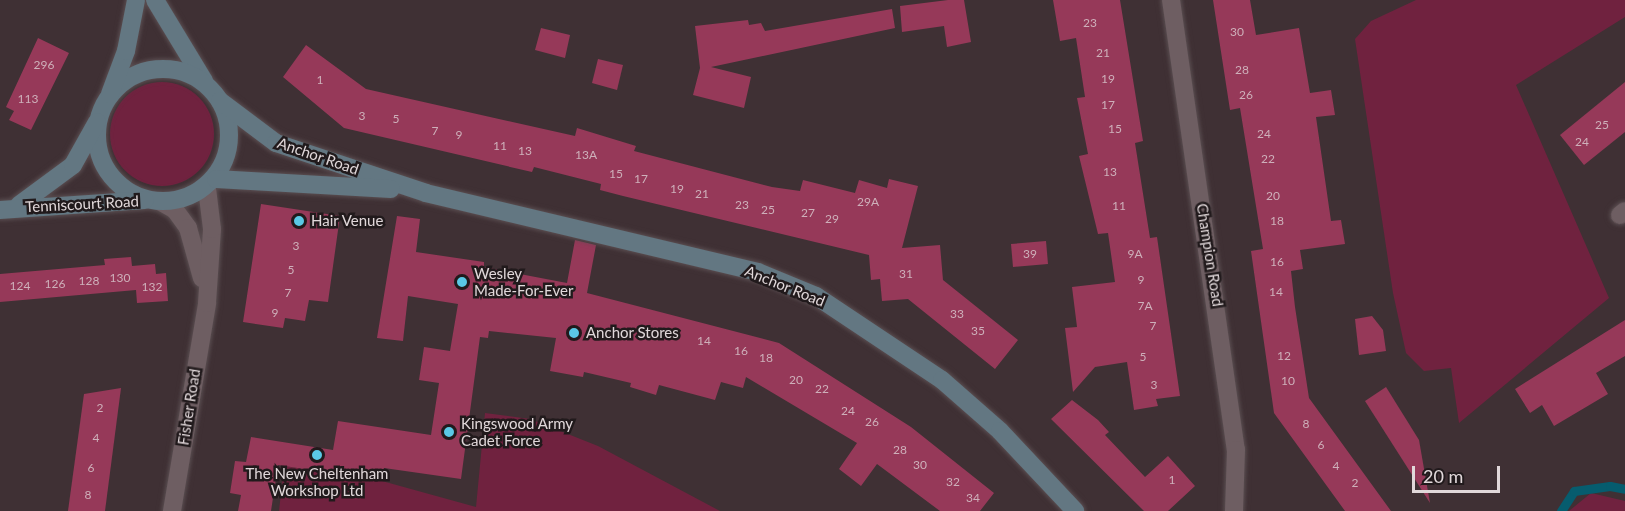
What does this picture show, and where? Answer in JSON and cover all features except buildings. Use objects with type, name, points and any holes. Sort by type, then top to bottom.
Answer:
[{"type":"street","points":[[136,0],[126,51],[98,119],[99,154],[106,170],[117,183],[154,201],[212,184],[229,140],[220,101],[206,84],[155,0]]},
{"type":"street","name":"Champion Road","points":[[1171,0],[1236,450],[1234,511]]},
{"type":"street","points":[[108,98],[128,79],[154,69],[190,74],[206,84]]},
{"type":"street","name":"Anchor Road","points":[[220,101],[276,143],[426,193],[758,272],[816,296],[942,380],[1000,431],[1075,511]]},
{"type":"street","name":"Tenniscourt Road","points":[[8,209],[45,190],[73,165],[98,119]]},
{"type":"street","name":"Anchor Road","points":[[212,184],[426,193]]},
{"type":"street","name":"Fisher Road","points":[[172,511],[207,303],[212,229],[212,184]]},
{"type":"street","name":"Tenniscourt Road","points":[[8,209],[154,201]]},
{"type":"street","name":"Fisher Road","points":[[154,201],[175,210],[188,228],[207,303]]},
{"type":"shaded area","points":[[1416,0],[1625,0],[1625,17],[1516,85],[1609,298],[1459,423],[1451,368],[1424,371],[1406,353],[1393,293],[1355,39],[1371,21]]},
{"type":"shaded area","points":[[162,82],[182,86],[191,91],[205,105],[210,114],[214,134],[210,154],[205,163],[191,177],[182,182],[162,186],[142,182],[133,177],[119,163],[114,154],[110,134],[114,114],[119,105],[133,91],[142,86]]},
{"type":"shaded area","points":[[485,413],[530,419],[598,446],[720,511],[279,511],[284,466],[382,481],[476,507]]},
{"type":"shaded area","points":[[1591,493],[1625,501],[1625,511],[1569,511]]},
{"type":"waterway","points":[[1561,511],[1574,491],[1610,486],[1625,489]]},
{"type":"place","name":"Hair Venue","points":[[299,221]]},
{"type":"place","name":"Wesley Made-For-Ever","points":[[462,282]]},
{"type":"place","name":"Anchor Stores","points":[[574,333]]},
{"type":"place","name":"Kingswood Army Cadet Force","points":[[449,432]]},
{"type":"place","name":"The New Cheltenham Workshop Ltd","points":[[317,455]]}]
